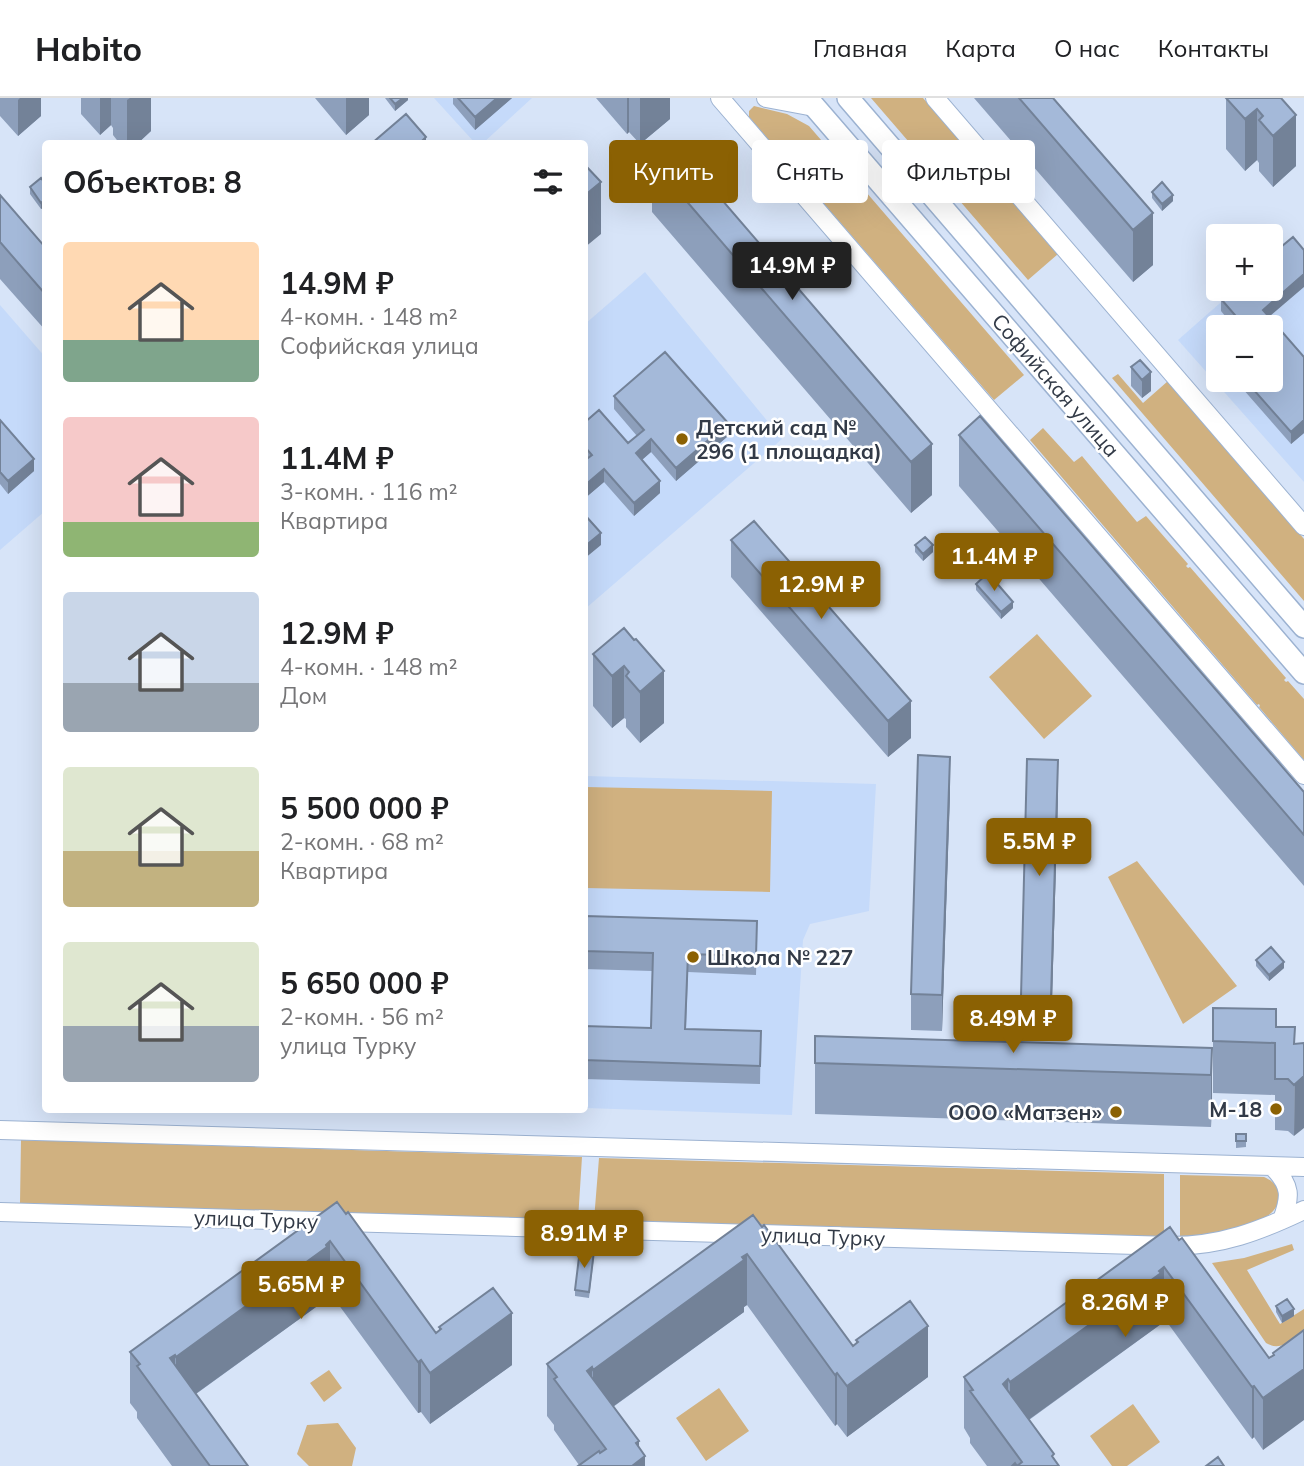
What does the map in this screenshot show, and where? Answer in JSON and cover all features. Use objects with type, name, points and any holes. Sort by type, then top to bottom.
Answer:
[{"type":"main road","name":"Софийская улица","points":[[848,98],[1304,626]]},
{"type":"main road","name":"Софийская улица","points":[[810,102],[1304,673]]},
{"type":"main road","points":[[929,240],[953,219]]},
{"type":"street","points":[[720,98],[1304,775]]},
{"type":"street","points":[[766,98],[810,102]]},
{"type":"street","points":[[935,98],[1304,526]]},
{"type":"street","points":[[0,1130],[1304,1167]]},
{"type":"street","points":[[1273,1167],[1286,1182],[1288,1190],[1289,1200],[1282,1220]]},
{"type":"street","name":"улица Турку","points":[[0,1212],[1171,1246],[1219,1242],[1245,1236],[1304,1210]]},
{"type":"shaded area","points":[[434,98],[532,98],[486,140],[472,140]]},
{"type":"shaded area","points":[[871,98],[923,98],[959,140],[907,140]]},
{"type":"shaded area","points":[[754,106],[787,114],[809,126],[821,140],[769,140],[749,117],[749,111]]},
{"type":"shaded area","points":[[868,194],[1024,375],[994,400],[823,203],[868,203]]},
{"type":"shaded area","points":[[962,203],[1014,203],[1058,254],[1028,280]]},
{"type":"shaded area","points":[[1304,258],[1304,482],[1224,392],[1283,392],[1283,315],[1206,315],[1222,301],[1283,301],[1283,277]]},
{"type":"shaded area","points":[[645,272],[782,439],[588,606],[588,321]]},
{"type":"shaded area","points":[[0,305],[42,353],[42,514],[0,550]]},
{"type":"shaded area","points":[[1206,315],[1206,372],[1178,340]]},
{"type":"shaded area","points":[[1118,374],[1143,403],[1168,381],[1304,539],[1304,601],[1112,378]]},
{"type":"shaded area","points":[[1043,428],[1074,462],[1082,456],[1137,522],[1146,516],[1188,564],[1186,566],[1190,567],[1286,678],[1284,680],[1304,699],[1304,760],[1259,704],[1257,705],[1030,440]]},
{"type":"shaded area","points":[[1037,634],[1092,696],[1044,739],[989,677]]},
{"type":"shaded area","name":"Школа № 227","points":[[588,776],[876,784],[869,911],[810,924],[803,940],[792,1115],[588,1108]]},
{"type":"shaded area","points":[[588,787],[772,791],[770,892],[588,888]]},
{"type":"shaded area","points":[[1137,861],[1237,986],[1183,1024],[1108,877]]},
{"type":"shaded area","points":[[21,1140],[582,1157],[578,1220],[20,1203]]},
{"type":"shaded area","points":[[599,1158],[1164,1174],[1164,1237],[594,1220]]},
{"type":"shaded area","points":[[1180,1175],[1264,1177],[1275,1184],[1278,1190],[1276,1208],[1254,1223],[1238,1228],[1180,1237]]},
{"type":"shaded area","points":[[1292,1244],[1294,1250],[1247,1270],[1280,1324],[1304,1309],[1304,1331],[1286,1344],[1271,1345],[1266,1343],[1212,1263],[1244,1258]]},
{"type":"shaded area","points":[[329,1370],[342,1388],[324,1402],[310,1383]]},
{"type":"shaded area","points":[[719,1388],[749,1431],[706,1461],[676,1418]]},
{"type":"shaded area","points":[[1133,1404],[1160,1442],[1127,1466],[1112,1466],[1090,1436]]},
{"type":"shaded area","points":[[338,1423],[356,1448],[352,1466],[309,1466],[297,1454],[307,1425]]},
{"type":"building","points":[[390,98],[403,98],[395,104]]},
{"type":"building","points":[[458,98],[497,98],[475,117]]},
{"type":"building","points":[[1019,98],[1053,98],[1153,213],[1133,230]]},
{"type":"building","points":[[1226,98],[1281,98],[1296,115],[1273,136],[1259,120],[1263,116],[1257,109],[1245,119]]},
{"type":"building","points":[[406,114],[426,137],[423,140],[376,140]]},
{"type":"building","points":[[588,168],[601,182],[588,193]]},
{"type":"building","points":[[42,179],[41,203],[30,187]]},
{"type":"building","points":[[1162,182],[1173,195],[1162,204],[1152,192]]},
{"type":"building","points":[[0,195],[42,243],[42,290],[0,242]]},
{"type":"building","points":[[688,203],[725,203],[932,444],[911,462]]},
{"type":"building","points":[[1293,237],[1304,250],[1304,274],[1283,292],[1283,245]]},
{"type":"building","points":[[1223,301],[1273,301],[1263,310],[1267,315],[1235,315]]},
{"type":"building","points":[[1283,333],[1304,357],[1304,420],[1291,432],[1256,392],[1283,392]]},
{"type":"building","name":"Детский сад № 296 (1 площадка)","points":[[665,352],[728,423],[676,468],[651,439],[636,453],[660,481],[634,503],[604,469],[588,483],[588,458],[592,455],[588,450],[588,420],[599,410],[628,443],[644,430],[614,396]]},
{"type":"building","points":[[1140,360],[1151,372],[1142,380],[1131,367]]},
{"type":"building","points":[[980,416],[1304,792],[1304,835],[959,435]]},
{"type":"building","points":[[0,420],[34,459],[8,481],[0,472]]},
{"type":"building","points":[[588,518],[601,533],[588,544]]},
{"type":"building","points":[[754,521],[911,701],[888,721],[731,540]]},
{"type":"building","points":[[925,537],[933,545],[923,554],[915,545]]},
{"type":"building","points":[[988,573],[1013,602],[1001,612],[976,584]]},
{"type":"building","points":[[624,628],[664,671],[640,692],[626,676],[629,672],[624,666],[612,676],[593,654]]},
{"type":"building","points":[[918,755],[950,757],[942,995],[911,994]]},
{"type":"building","points":[[1027,759],[1058,760],[1051,998],[1021,997]]},
{"type":"building","points":[[588,916],[757,921],[756,956],[688,954],[685,1029],[761,1031],[760,1066],[588,1060],[588,1026],[651,1028],[653,953],[588,951]]},
{"type":"building","points":[[1271,947],[1284,962],[1269,975],[1256,960]]},
{"type":"building","points":[[1213,1008],[1276,1009],[1276,1027],[1295,1027],[1294,1044],[1304,1043],[1304,1076],[1294,1085],[1288,1079],[1275,1079],[1275,1043],[1213,1041]]},
{"type":"building","points":[[815,1036],[1212,1048],[1211,1075],[815,1063]]},
{"type":"building","points":[[1236,1134],[1246,1134],[1246,1141],[1236,1141]]},
{"type":"building","points":[[337,1202],[346,1214],[348,1212],[436,1333],[441,1329],[439,1327],[493,1288],[512,1313],[430,1373],[421,1360],[418,1362],[330,1241],[327,1247],[176,1357],[175,1355],[170,1358],[248,1466],[210,1466],[137,1366],[140,1364],[130,1352]]},
{"type":"building","points":[[753,1215],[762,1227],[764,1225],[853,1346],[858,1342],[856,1340],[910,1301],[928,1326],[847,1386],[837,1373],[835,1375],[747,1254],[742,1257],[744,1260],[593,1370],[592,1367],[587,1371],[639,1441],[636,1443],[645,1456],[632,1466],[578,1466],[606,1449],[554,1379],[557,1377],[547,1364]]},
{"type":"building","points":[[1170,1227],[1179,1240],[1182,1238],[1269,1358],[1304,1330],[1304,1369],[1263,1398],[1254,1386],[1252,1387],[1164,1267],[1159,1271],[1161,1273],[1010,1382],[1008,1379],[1003,1384],[1054,1454],[1052,1456],[1059,1466],[1017,1466],[1022,1462],[970,1391],[973,1390],[964,1377]]},
{"type":"building","points":[[580,1249],[594,1251],[589,1292],[575,1290]]},
{"type":"building","points":[[1287,1299],[1294,1309],[1282,1316],[1276,1306]]},
{"type":"building","points":[[1218,1457],[1224,1466],[1206,1466]]},
{"type":"place","name":"Детский сад № 296 (1 площадка)","points":[[682,439]]},
{"type":"place","name":"Школа № 227","points":[[693,957]]},
{"type":"place","name":"M-18","points":[[1276,1109]]},
{"type":"place","name":"ООО «Матзен»","points":[[1116,1112]]}]
